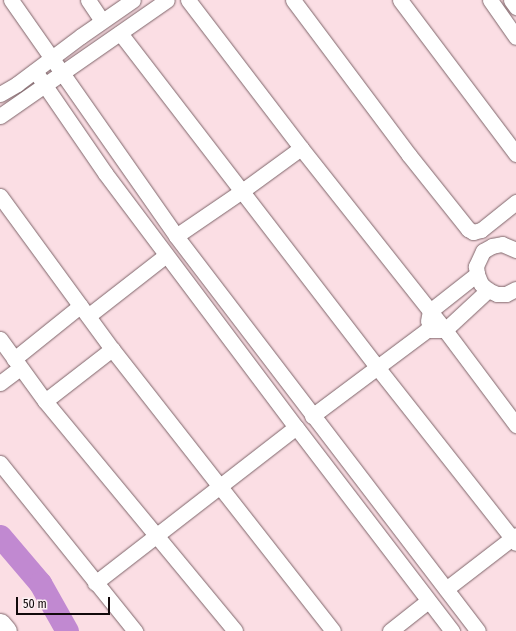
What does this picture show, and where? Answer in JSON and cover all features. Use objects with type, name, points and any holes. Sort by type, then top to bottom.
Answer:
[{"type":"street","points":[[11,0],[176,236],[312,416],[478,631]]},
{"type":"street","points":[[88,0],[102,21]]},
{"type":"street","points":[[1,90],[35,70],[133,0]]},
{"type":"street","points":[[0,116],[167,0]]},
{"type":"street","points":[[188,0],[301,148],[445,330],[516,426]]},
{"type":"street","points":[[293,0],[404,149],[468,229],[473,232],[481,230],[516,202]]},
{"type":"street","points":[[400,0],[516,154]]},
{"type":"street","points":[[490,0],[516,37]]},
{"type":"street","points":[[511,0],[516,7]]},
{"type":"street","points":[[120,33],[377,367],[515,538],[446,589]]},
{"type":"street","points":[[35,70],[105,173],[452,631]]},
{"type":"street","points":[[176,236],[301,148]]},
{"type":"street","points":[[0,196],[112,349],[333,631]]},
{"type":"street","points":[[515,290],[506,294],[497,294],[488,290],[481,284],[477,274],[478,258],[483,251],[492,246],[502,244],[516,250]]},
{"type":"street","points":[[0,383],[17,363],[84,311],[166,255]]},
{"type":"street","points":[[427,330],[430,311],[477,274]]},
{"type":"street","points":[[312,416],[427,330],[445,330],[488,290]]},
{"type":"street","points":[[228,337],[244,326]]},
{"type":"street","points":[[0,339],[45,401],[235,631]]},
{"type":"street","points":[[45,401],[112,349]]},
{"type":"street","points":[[95,583],[296,427]]},
{"type":"street","points":[[0,463],[135,631]]},
{"type":"street","points":[[384,542],[400,531]]},
{"type":"street","points":[[390,631],[428,601]]},
{"type":"street","points":[[0,624],[6,631]]},
{"type":"waterway","points":[[0,536],[40,583],[67,631]]}]
